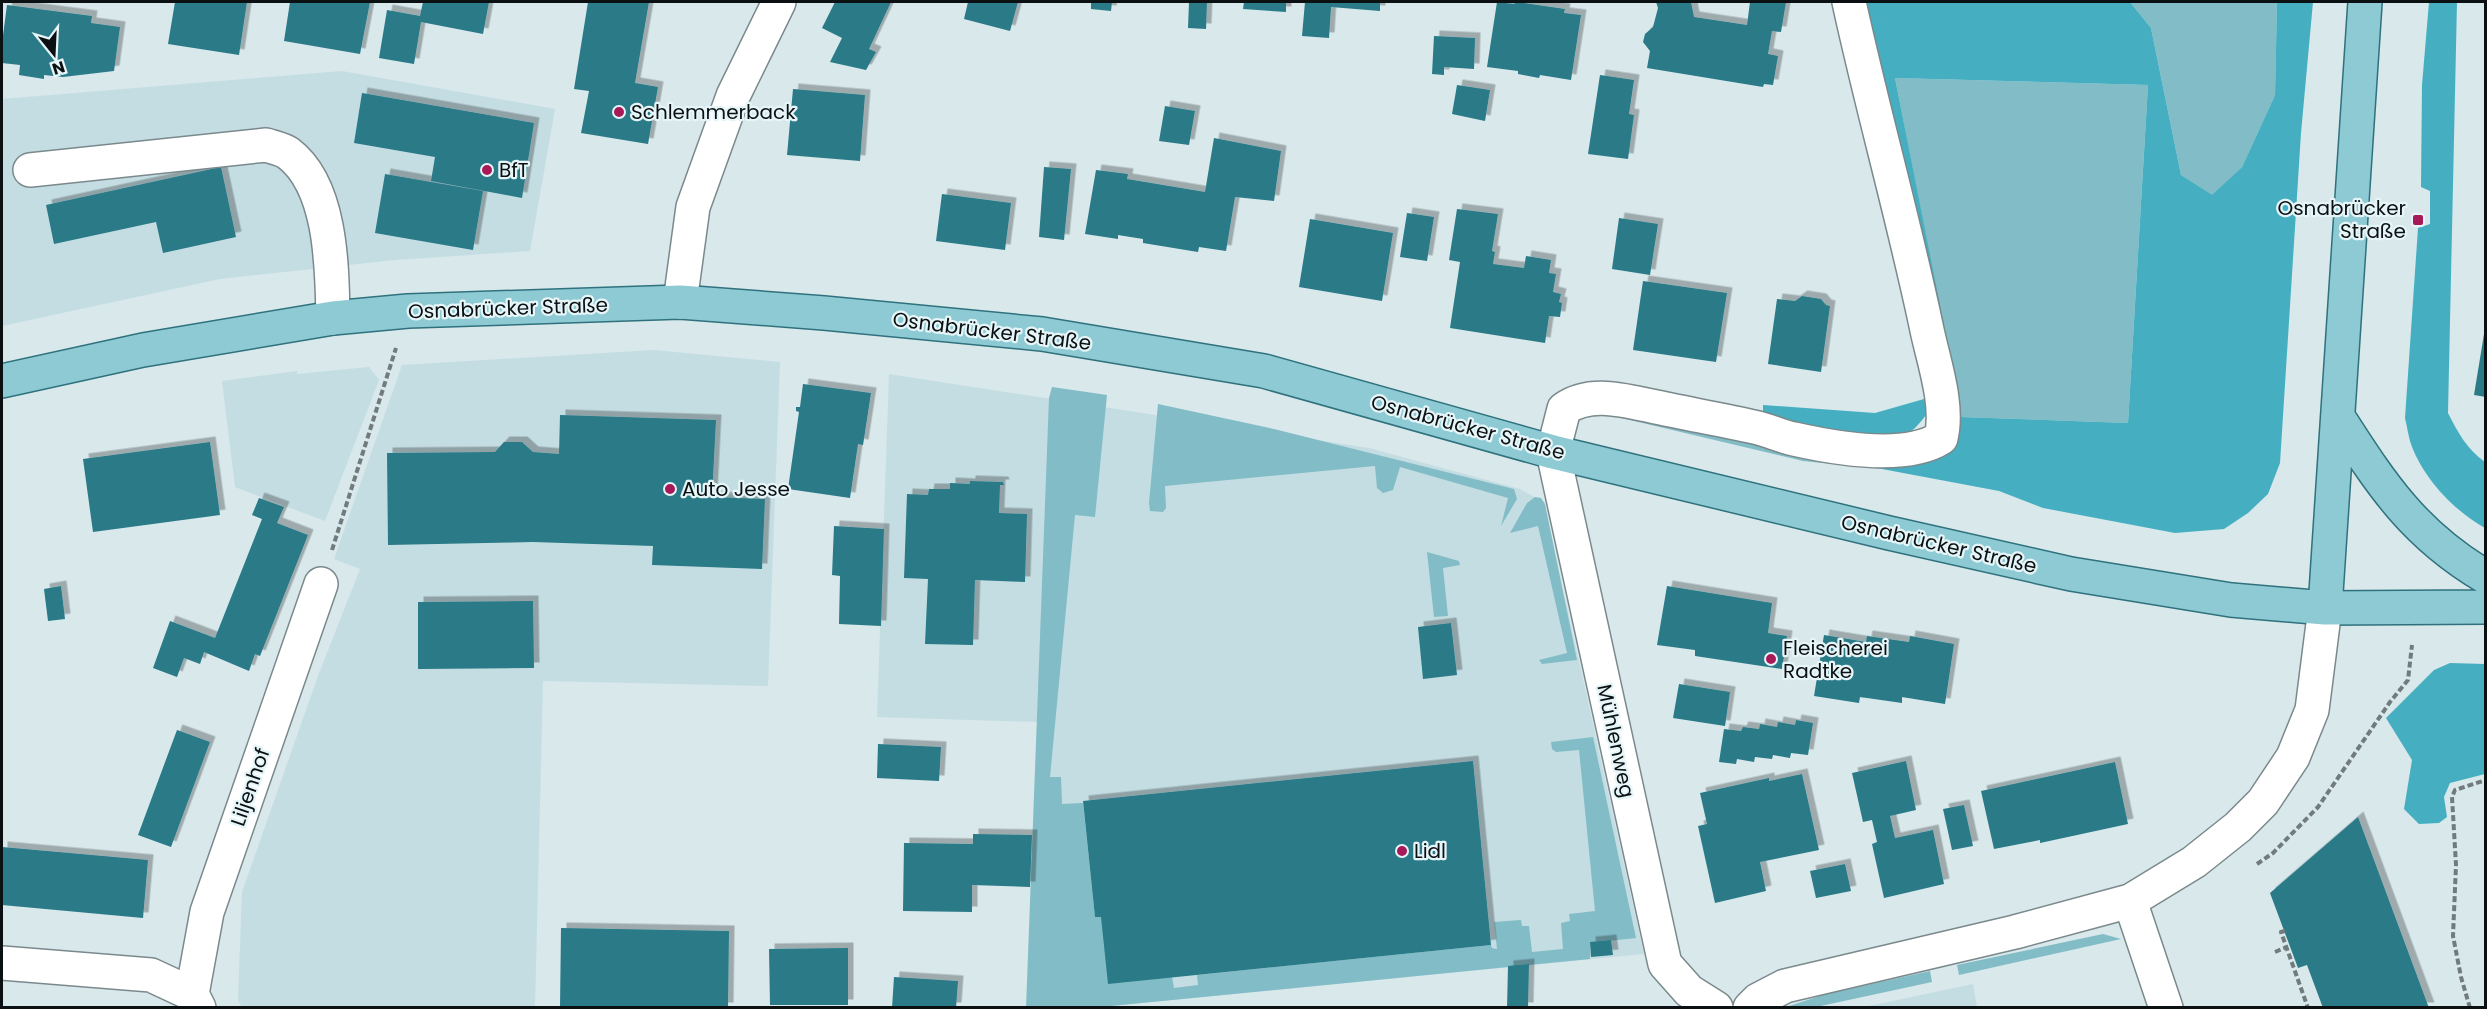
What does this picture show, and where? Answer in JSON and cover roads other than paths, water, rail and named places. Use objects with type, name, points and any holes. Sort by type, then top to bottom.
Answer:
[{"type":"main road","points":[[2325,608],[2340,420],[2349,218],[2365,2]]},
{"type":"main road","name":"Osnabrücker Straße","points":[[2,381],[143,350],[333,318],[408,311],[680,302],[1042,334],[1253,369],[1553,452],[2071,574],[2230,600],[2325,608],[2486,607]]},
{"type":"main road","points":[[2340,420],[2381,483],[2424,533],[2486,577]]},
{"type":"street","points":[[680,302],[693,207],[733,96],[779,2]]},
{"type":"street","points":[[1553,452],[1564,409],[1575,401],[1589,398],[1631,402],[1757,428],[1793,439],[1873,451],[1910,450],[1930,445],[1941,438],[1943,427],[1940,394],[1919,292],[1850,2]]},
{"type":"street","points":[[30,170],[266,145],[287,152],[312,181],[326,221],[332,263],[333,318]]},
{"type":"street","name":"Mühlenweg","points":[[1553,452],[1665,964],[1689,991],[1716,1008]]},
{"type":"street","name":"Liljenhof","points":[[195,1001],[207,912],[321,584]]},
{"type":"street","points":[[1750,1008],[1758,1000],[1785,986],[2015,932],[2130,901],[2203,855],[2238,828],[2269,793],[2293,757],[2312,710],[2325,608]]},
{"type":"street","points":[[2130,901],[2166,1008]]},
{"type":"street","points":[[2,963],[151,975],[195,1001]]},
{"type":"place","name":"Schlemmerback","points":[[619,112]]},
{"type":"place","name":"BfT","points":[[487,170]]},
{"type":"place","name":"Osnabrücker Straße","points":[[2418,220]]},
{"type":"place","name":"Auto Jesse","points":[[670,489]]},
{"type":"place","name":"Fleischerei Radtke","points":[[1771,659]]},
{"type":"place","name":"Lidl","points":[[1402,851]]}]
